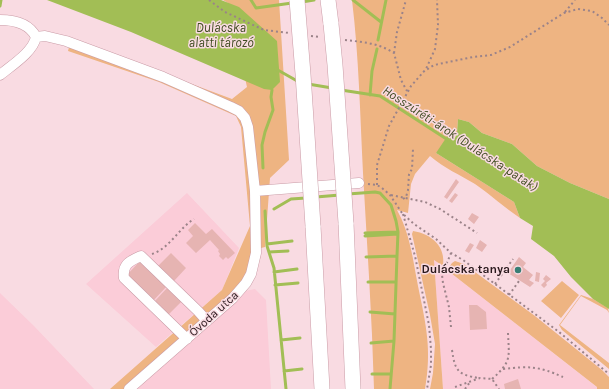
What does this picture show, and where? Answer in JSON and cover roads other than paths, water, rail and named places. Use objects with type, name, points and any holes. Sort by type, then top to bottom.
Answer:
[{"type":"highway","points":[[297,0],[313,226],[322,389]]},
{"type":"highway","points":[[328,0],[335,65],[346,224],[353,389]]},
{"type":"highway","points":[[335,65],[338,20],[337,0]]},
{"type":"street","points":[[0,20],[17,22],[25,25],[32,30],[36,37],[35,43],[31,49],[0,75]]},
{"type":"street","name":"Óvoda utca","points":[[36,37],[46,36],[56,38],[97,52],[194,90],[239,111],[245,118],[248,127],[255,191],[256,253],[252,274],[233,298],[129,389]]},
{"type":"street","points":[[255,191],[359,183]]},
{"type":"street","points":[[186,339],[178,329],[124,278],[124,269],[130,260],[141,256],[207,321]]},
{"type":"water","name":"Dulácska alatti tározó","points":[[47,0],[221,0],[239,7],[277,41],[280,82],[272,90],[264,89],[131,32]]},
{"type":"water","points":[[458,119],[469,122],[482,133],[512,144],[537,166],[570,183],[609,199],[609,309],[593,299],[571,277],[554,256],[531,239],[533,226],[520,218],[514,202],[436,153],[448,135],[455,138]]},
{"type":"waterway","points":[[0,6],[1,0]]},
{"type":"waterway","points":[[251,0],[256,8],[292,3]]},
{"type":"waterway","points":[[302,2],[314,0]]},
{"type":"waterway","points":[[353,0],[381,22]]},
{"type":"waterway","points":[[378,40],[386,0]]},
{"type":"waterway","points":[[370,95],[372,71],[377,49]]},
{"type":"waterway","name":"Hosszúréti-árok (Dulácska-patak)","points":[[276,69],[299,82]]},
{"type":"waterway","name":"Hosszúréti-árok (Dulácska-patak)","points":[[308,84],[332,88]]},
{"type":"waterway","points":[[263,168],[262,145],[273,110],[271,97],[272,90]]},
{"type":"waterway","name":"Hosszúréti-árok (Dulácska-patak)","points":[[341,90],[380,96],[448,140]]},
{"type":"waterway","points":[[348,194],[380,193],[391,205],[396,221],[398,232],[394,341],[390,389]]},
{"type":"waterway","points":[[316,197],[340,195]]},
{"type":"waterway","points":[[274,209],[291,199],[306,198]]},
{"type":"waterway","points":[[265,211],[267,246],[274,268],[286,389]]},
{"type":"waterway","points":[[365,233],[397,232]]},
{"type":"waterway","points":[[365,236],[398,234]]},
{"type":"waterway","points":[[267,244],[292,241]]},
{"type":"waterway","points":[[269,252],[288,251]]},
{"type":"waterway","points":[[366,257],[397,256]]},
{"type":"waterway","points":[[274,272],[297,269]]},
{"type":"waterway","points":[[368,282],[395,282]]},
{"type":"waterway","points":[[275,285],[298,283]]},
{"type":"waterway","points":[[370,312],[395,314]]},
{"type":"waterway","points":[[281,340],[300,338]]},
{"type":"waterway","points":[[371,343],[394,341]]},
{"type":"waterway","points":[[284,371],[302,369]]},
{"type":"waterway","points":[[372,374],[391,374]]},
{"type":"place","name":"Dulácska tanya","points":[[518,270]]}]
